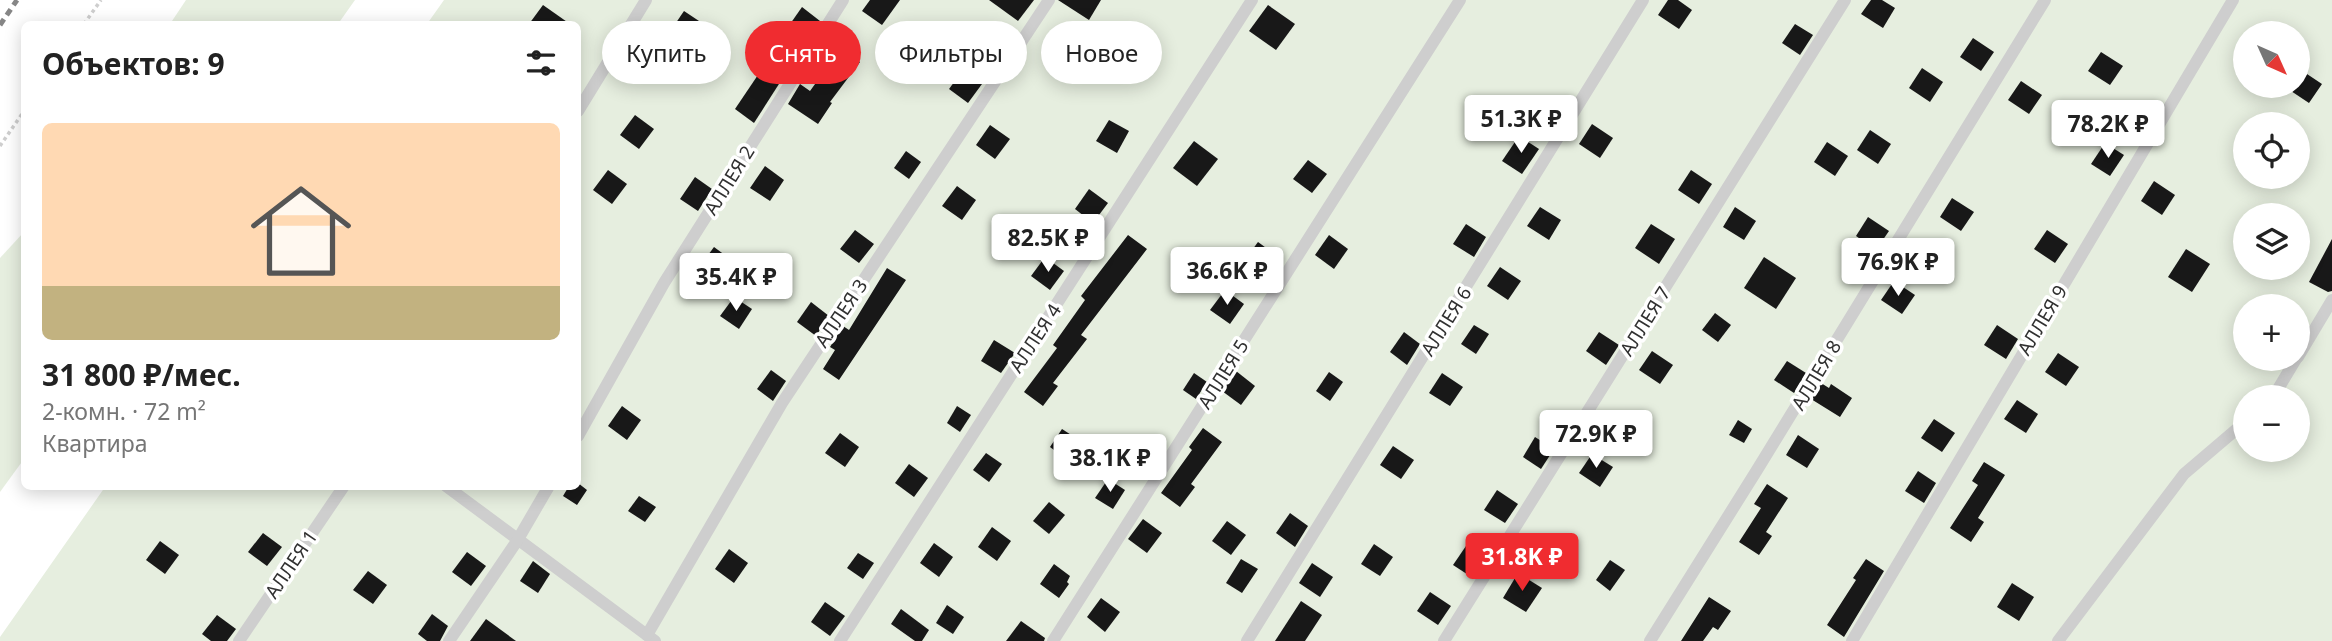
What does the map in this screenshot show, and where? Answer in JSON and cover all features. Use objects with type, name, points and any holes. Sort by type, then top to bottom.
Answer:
[{"type":"lane","points":[[581,106],[646,0]]},
{"type":"lane","name":"АЛЛЕЯ 2","points":[[581,431],[664,284],[843,0]]},
{"type":"lane","name":"АЛЛЕЯ 3","points":[[651,638],[782,403],[1049,0]]},
{"type":"lane","name":"АЛЛЕЯ 4","points":[[840,641],[1252,0]]},
{"type":"lane","name":"АЛЛЕЯ 5","points":[[1053,641],[1460,0]]},
{"type":"lane","name":"АЛЛЕЯ 6","points":[[1247,641],[1643,0]]},
{"type":"lane","name":"АЛЛЕЯ 7","points":[[1444,641],[1845,0]]},
{"type":"lane","name":"АЛЛЕЯ 8","points":[[1650,641],[2045,0]]},
{"type":"lane","name":"АЛЛЕЯ 9","points":[[1852,641],[2233,0]]},
{"type":"lane","points":[[2310,336],[2332,300]]},
{"type":"lane","points":[[2058,641],[2184,474],[2233,432]]},
{"type":"lane","name":"АЛЛЕЯ 1","points":[[239,641],[341,490]]},
{"type":"lane","points":[[451,490],[651,638]]},
{"type":"lane","points":[[449,641],[517,541],[547,490]]},
{"type":"path","points":[[86,21],[101,0]]},
{"type":"path","points":[[0,146],[21,115]]},
{"type":"green space","points":[[186,0],[355,0],[340,21],[172,21]]},
{"type":"green space","points":[[444,0],[2332,0],[2332,641],[0,641],[0,637],[103,490],[581,490],[581,21],[429,21]]},
{"type":"green space","points":[[21,235],[21,463],[0,492],[0,258]]},
{"type":"building","points":[[870,0],[900,0],[885,21],[876,21],[862,11]]},
{"type":"building","points":[[989,0],[1034,0],[1018,21]]},
{"type":"building","points":[[1058,0],[1101,0],[1089,20]]},
{"type":"building","points":[[1668,0],[1678,0],[1692,10],[1679,29],[1658,15]]},
{"type":"building","points":[[1871,0],[1882,0],[1895,8],[1883,28],[1861,14]]},
{"type":"building","points":[[543,5],[566,21],[531,21]]},
{"type":"building","points":[[1268,5],[1295,24],[1276,50],[1249,31]]},
{"type":"building","points":[[802,7],[820,21],[792,21]]},
{"type":"building","points":[[684,11],[699,21],[677,21]]},
{"type":"building","points":[[1795,24],[1813,35],[1800,55],[1782,43]]},
{"type":"building","points":[[1973,38],[1994,52],[1981,71],[1960,57]]},
{"type":"building","points":[[2101,52],[2123,66],[2110,85],[2088,71]]},
{"type":"building","points":[[1922,68],[1943,82],[1930,102],[1909,88]]},
{"type":"building","points":[[2310,76],[2322,84],[2309,103],[2302,98],[2310,98]]},
{"type":"building","points":[[2021,81],[2042,95],[2029,114],[2008,100]]},
{"type":"building","points":[[752,84],[779,84],[754,123],[735,109]]},
{"type":"building","points":[[800,84],[810,91],[815,84],[844,84],[818,124],[788,104]]},
{"type":"building","points":[[953,84],[982,84],[968,103],[949,89]]},
{"type":"building","points":[[635,115],[654,129],[639,149],[620,135]]},
{"type":"building","points":[[1109,120],[1129,131],[1117,153],[1096,141]]},
{"type":"building","points":[[1592,124],[1613,138],[1600,158],[1579,144]]},
{"type":"building","points":[[990,125],[1010,139],[995,159],[976,145]]},
{"type":"building","points":[[1870,130],[1891,144],[1878,164],[1857,150]]},
{"type":"building","points":[[1519,136],[1539,149],[1522,174],[1502,161]]},
{"type":"building","points":[[1194,141],[1218,159],[1197,186],[1173,168]]},
{"type":"building","points":[[1827,142],[1848,156],[1835,176],[1814,162]]},
{"type":"building","points":[[2105,143],[2124,155],[2110,176],[2091,164]]},
{"type":"building","points":[[906,151],[921,162],[909,179],[894,168]]},
{"type":"building","points":[[1308,160],[1327,174],[1312,193],[1293,179]]},
{"type":"building","points":[[765,166],[784,180],[770,201],[750,188]]},
{"type":"building","points":[[608,170],[627,184],[612,204],[593,190]]},
{"type":"building","points":[[1691,170],[1712,184],[1699,204],[1678,190]]},
{"type":"building","points":[[695,177],[712,189],[698,211],[680,199]]},
{"type":"building","points":[[2154,181],[2175,195],[2162,215],[2141,201]]},
{"type":"building","points":[[957,186],[976,200],[962,220],[942,206]]},
{"type":"building","points":[[1089,189],[1108,203],[1093,223],[1075,209]]},
{"type":"building","points":[[1952,198],[1974,212],[1961,231],[1940,217]]},
{"type":"building","points":[[1540,207],[1561,220],[1549,240],[1527,226]]},
{"type":"building","points":[[1735,207],[1756,221],[1744,240],[1723,227]]},
{"type":"building","points":[[1868,217],[1889,231],[1876,250],[1856,236]]},
{"type":"building","points":[[1466,224],[1486,237],[1474,257],[1453,244]]},
{"type":"building","points":[[1651,224],[1675,239],[1659,264],[1635,248]]},
{"type":"building","points":[[855,230],[874,244],[859,263],[840,249]]},
{"type":"building","points":[[2047,230],[2068,244],[2055,263],[2034,249]]},
{"type":"building","points":[[1128,235],[1147,249],[1081,335],[1087,339],[1053,383],[1058,386],[1043,406],[1024,392],[1057,348],[1053,345],[1085,300],[1081,296]]},
{"type":"building","points":[[1329,235],[1348,249],[1334,269],[1315,255]]},
{"type":"building","points":[[2332,239],[2332,291],[2328,292],[2309,282]]},
{"type":"building","points":[[1258,242],[1277,256],[1263,275],[1244,261]]},
{"type":"building","points":[[714,247],[733,261],[719,280],[700,266]]},
{"type":"building","points":[[2186,249],[2210,264],[2192,292],[2168,277]]},
{"type":"building","points":[[1045,257],[1064,271],[1050,290],[1031,276]]},
{"type":"building","points":[[1764,257],[1796,278],[1776,309],[1744,288]]},
{"type":"building","points":[[1500,267],[1521,281],[1508,300],[1487,286]]},
{"type":"building","points":[[887,268],[906,280],[839,380],[823,369],[835,350],[830,347],[843,326],[849,330]]},
{"type":"building","points":[[1894,281],[1915,295],[1902,314],[1881,300]]},
{"type":"building","points":[[1225,290],[1244,304],[1230,324],[1210,310]]},
{"type":"building","points":[[734,297],[752,309],[739,329],[720,316]]},
{"type":"building","points":[[811,302],[829,316],[816,336],[797,322]]},
{"type":"building","points":[[1715,313],[1731,325],[1718,342],[1702,330]]},
{"type":"building","points":[[1474,325],[1489,334],[1476,354],[1461,344]]},
{"type":"building","points":[[1997,325],[2018,339],[2006,359],[1984,345]]},
{"type":"building","points":[[1404,332],[1420,344],[1407,365],[1390,352]]},
{"type":"building","points":[[1599,332],[1619,345],[1606,365],[1586,351]]},
{"type":"building","points":[[994,340],[1015,353],[1001,373],[981,361]]},
{"type":"building","points":[[1652,351],[1673,365],[1660,384],[1639,370]]},
{"type":"building","points":[[2058,353],[2079,367],[2066,386],[2045,372]]},
{"type":"building","points":[[1787,361],[1806,373],[1794,393],[1774,380]]},
{"type":"building","points":[[771,370],[786,381],[773,401],[757,389]]},
{"type":"building","points":[[1236,371],[1255,386],[1241,405],[1222,391]]},
{"type":"building","points":[[1329,372],[1343,382],[1330,401],[1316,391]]},
{"type":"building","points":[[1194,373],[1207,382],[1196,399],[1183,390]]},
{"type":"building","points":[[1442,373],[1463,387],[1450,406],[1429,393]]},
{"type":"building","points":[[1821,383],[1829,388],[1831,384],[1852,398],[1840,417],[1811,399]]},
{"type":"building","points":[[2017,400],[2038,414],[2026,433],[2004,419]]},
{"type":"building","points":[[622,406],[641,420],[627,440],[608,426]]},
{"type":"building","points":[[957,406],[971,415],[960,432],[947,423]]},
{"type":"building","points":[[1934,419],[1955,433],[1942,452],[1921,438]]},
{"type":"building","points":[[1738,420],[1752,429],[1744,443],[1729,435]]},
{"type":"building","points":[[1203,428],[1222,442],[1191,484],[1195,487],[1180,507],[1161,493],[1192,450],[1189,447]]},
{"type":"building","points":[[1062,429],[1079,440],[1066,459],[1050,447]]},
{"type":"building","points":[[840,433],[859,447],[845,467],[825,453]]},
{"type":"building","points":[[1798,435],[1819,449],[1807,468],[1786,455]]},
{"type":"building","points":[[1535,437],[1554,449],[1541,469],[1523,457]]},
{"type":"building","points":[[1393,446],[1414,460],[1401,479],[1380,465]]},
{"type":"building","points":[[986,453],[1002,464],[989,482],[973,470]]},
{"type":"building","points":[[1592,454],[1613,467],[1600,487],[1579,473]]},
{"type":"building","points":[[1984,462],[2005,475],[1978,518],[1984,522],[1971,542],[1950,528],[1978,485],[1972,481]]},
{"type":"building","points":[[909,464],[928,478],[914,497],[895,483]]},
{"type":"building","points":[[1918,471],[1936,483],[1924,503],[1905,491]]},
{"type":"building","points":[[1108,479],[1125,490],[1113,509],[1095,498]]},
{"type":"building","points":[[1767,484],[1788,498],[1766,532],[1772,536],[1759,555],[1739,542],[1761,508],[1754,504]]},
{"type":"building","points":[[581,485],[587,490],[577,505],[563,496],[567,490],[581,490]]},
{"type":"building","points":[[1497,490],[1518,504],[1505,523],[1484,510]]},
{"type":"building","points":[[639,496],[656,507],[645,522],[628,511]]},
{"type":"building","points":[[1049,502],[1065,515],[1049,534],[1033,521]]},
{"type":"building","points":[[1290,513],[1308,526],[1295,547],[1276,533]]},
{"type":"building","points":[[1143,519],[1162,533],[1147,553],[1128,539]]},
{"type":"building","points":[[1227,521],[1246,535],[1231,555],[1212,541]]},
{"type":"building","points":[[992,527],[1011,541],[997,561],[978,547]]},
{"type":"building","points":[[263,533],[282,547],[267,566],[248,552]]},
{"type":"building","points":[[160,541],[179,555],[165,574],[146,560]]},
{"type":"building","points":[[934,543],[953,557],[939,577],[920,563]]},
{"type":"building","points":[[1374,544],[1393,557],[1380,576],[1361,564]]},
{"type":"building","points":[[1466,546],[1485,558],[1473,578],[1453,565]]},
{"type":"building","points":[[729,549],[748,563],[734,583],[715,569]]},
{"type":"building","points":[[467,552],[486,566],[471,586],[452,572]]},
{"type":"building","points":[[858,553],[874,563],[863,579],[847,568]]},
{"type":"building","points":[[1241,559],[1258,569],[1242,593],[1226,583]]},
{"type":"building","points":[[1866,559],[1884,571],[1844,637],[1827,625]]},
{"type":"building","points":[[1610,560],[1625,570],[1610,591],[1596,580]]},
{"type":"building","points":[[533,561],[550,574],[538,593],[520,581]]},
{"type":"building","points":[[1312,563],[1333,577],[1320,597],[1299,583]]},
{"type":"building","points":[[1054,564],[1070,576],[1067,582],[1069,584],[1059,598],[1040,584]]},
{"type":"building","points":[[368,571],[387,585],[373,604],[353,590]]},
{"type":"building","points":[[1518,573],[1542,588],[1526,612],[1503,598]]},
{"type":"building","points":[[2012,583],[2034,597],[2019,621],[1997,607]]},
{"type":"building","points":[[1430,592],[1451,606],[1438,625],[1417,611]]},
{"type":"building","points":[[1709,597],[1731,611],[1718,630],[1713,627],[1703,641],[1681,641]]},
{"type":"building","points":[[1101,598],[1120,612],[1105,632],[1087,617]]},
{"type":"building","points":[[1301,601],[1322,615],[1305,641],[1275,641]]},
{"type":"building","points":[[825,602],[845,616],[830,636],[811,622]]},
{"type":"building","points":[[947,605],[964,617],[953,634],[936,623]]},
{"type":"building","points":[[901,609],[929,630],[922,641],[915,641],[891,624]]},
{"type":"building","points":[[432,614],[448,626],[440,641],[427,641],[418,634]]},
{"type":"building","points":[[217,615],[236,629],[227,641],[211,641],[202,634]]},
{"type":"building","points":[[486,619],[516,641],[470,641]]},
{"type":"building","points":[[1021,621],[1045,638],[1044,641],[1006,641]]},
{"type":"railway","points":[[0,25],[17,0]]}]
